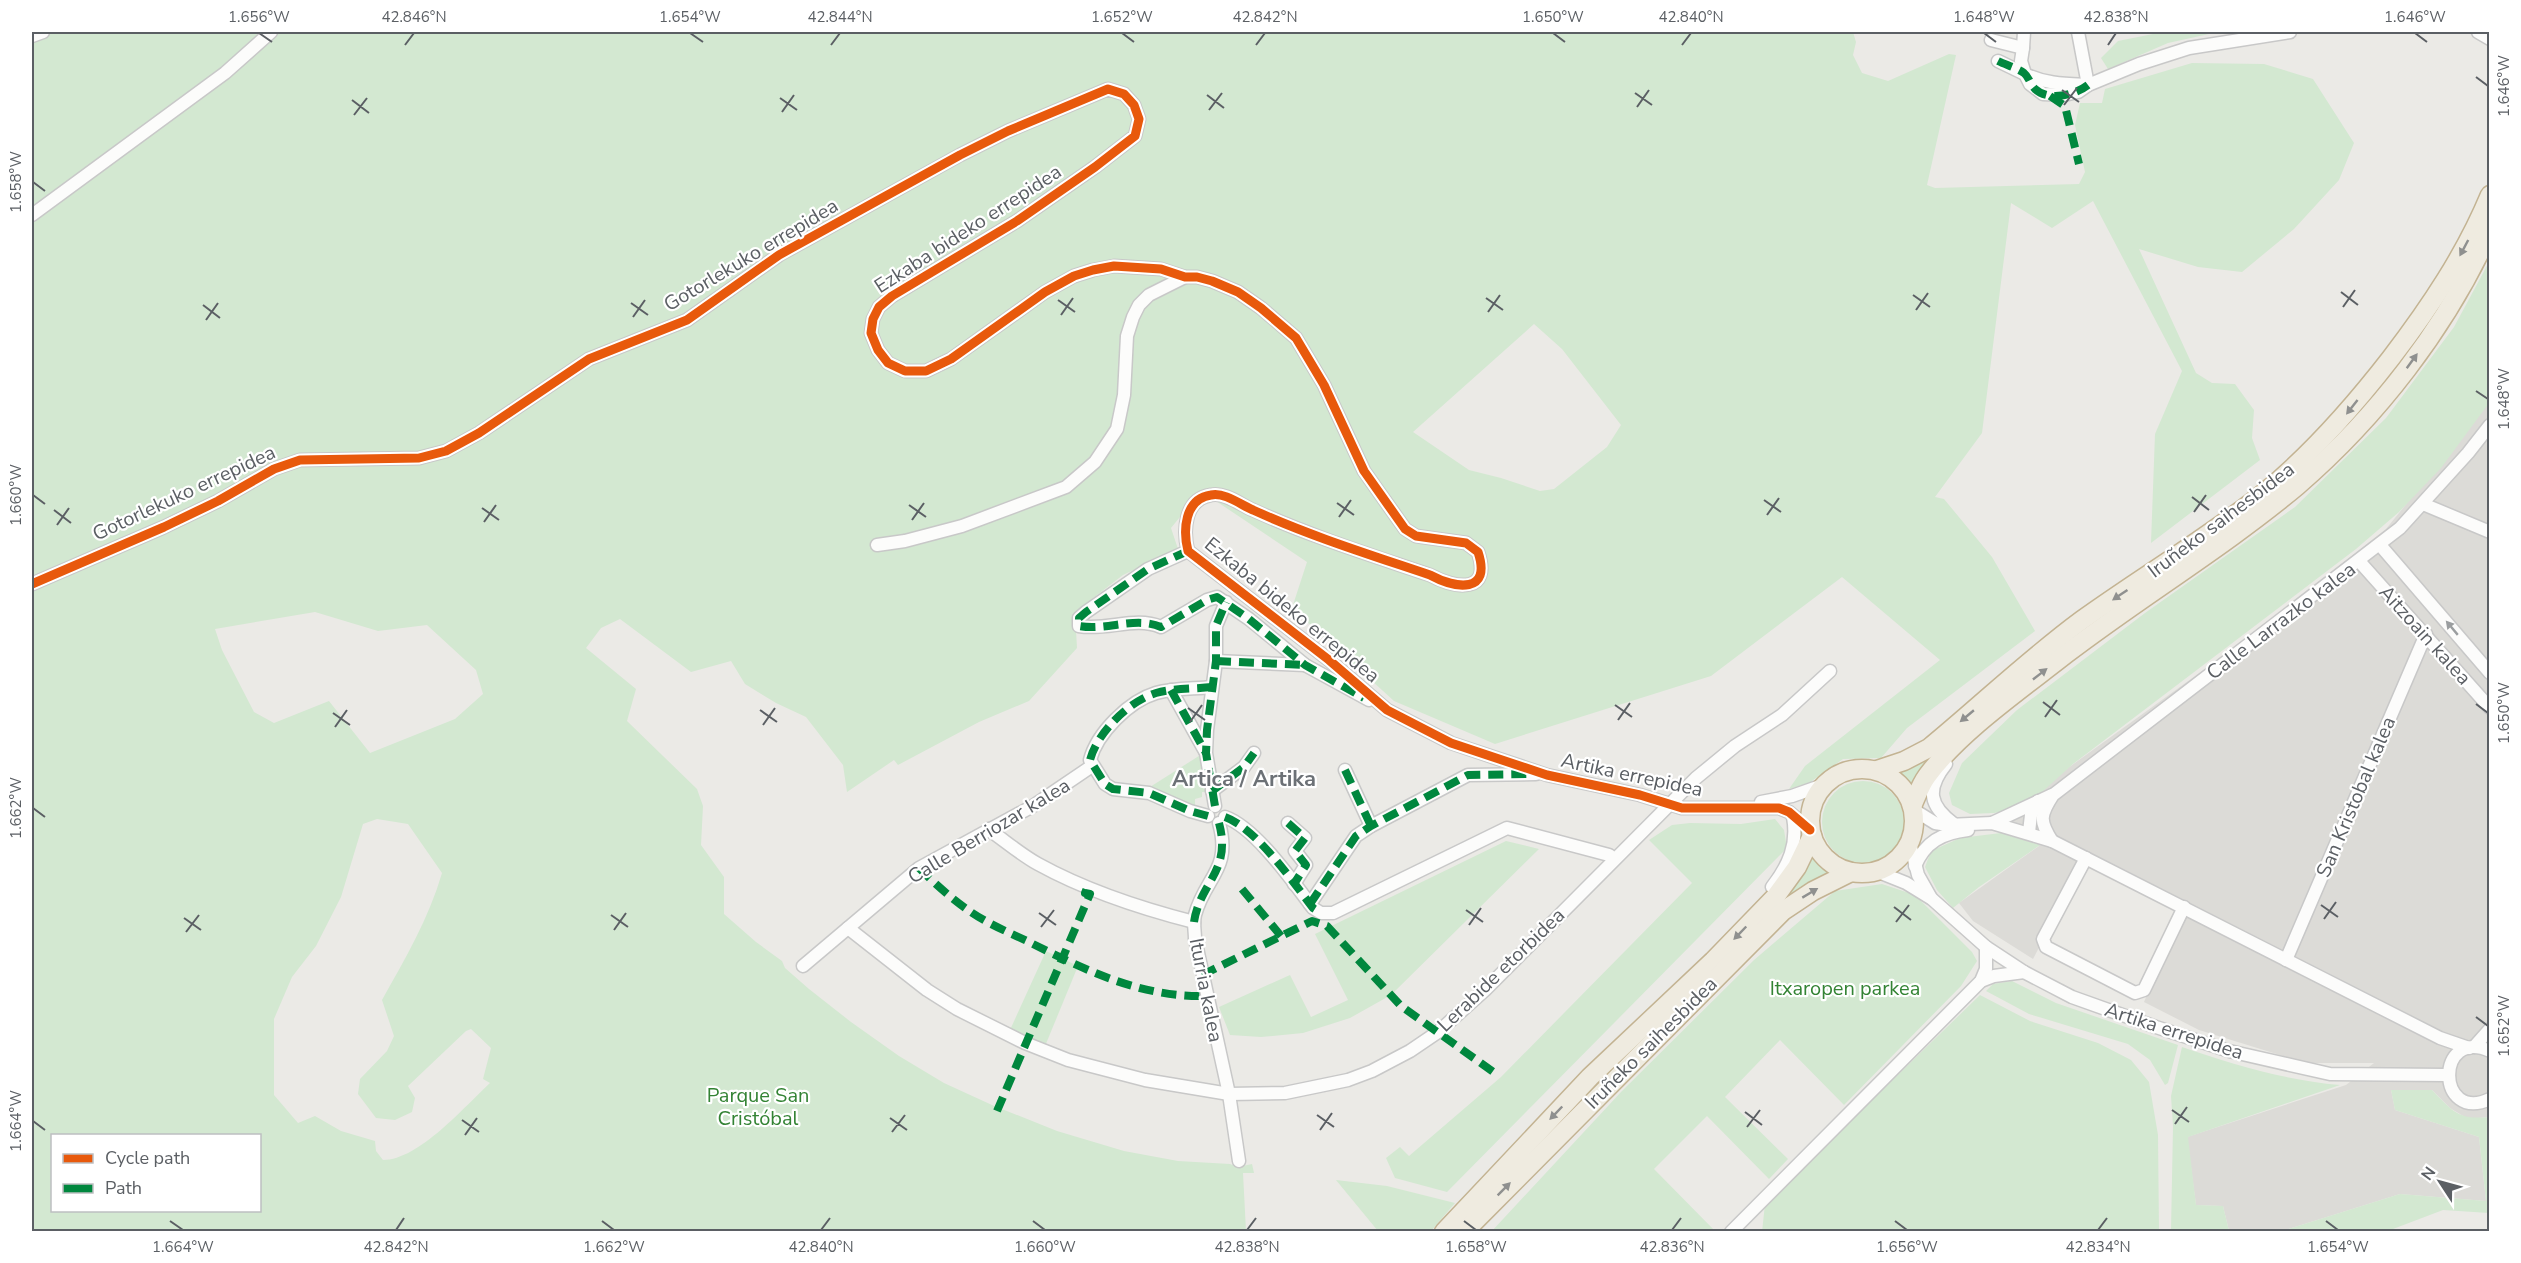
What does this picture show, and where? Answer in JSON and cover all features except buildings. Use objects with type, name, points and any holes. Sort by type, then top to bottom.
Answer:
[{"type":"highway","name":"Iruñeko saihesbidea","points":[[1877,770],[1904,761],[1929,748],[2081,621],[2219,526],[2307,455],[2345,417],[2427,311],[2454,267],[2490,195]]},
{"type":"highway","name":"Iruñeko saihesbidea","points":[[1913,807],[1926,777],[1946,754],[1987,717],[2102,627],[2259,516],[2338,449],[2396,384],[2441,321],[2478,258],[2490,231]]},
{"type":"highway","points":[[1877,770],[1891,777],[1904,789],[1913,807],[1915,826],[1910,843],[1896,860],[1876,871],[1851,872],[1834,865],[1820,853],[1811,833],[1812,804],[1826,784],[1837,775],[1850,771],[1877,770]]},
{"type":"highway","name":"Iruñeko saihesbidea","points":[[1444,1232],[1590,1077],[1713,962],[1761,912],[1797,867],[1811,833]]},
{"type":"highway","name":"Iruñeko saihesbidea","points":[[1464,1232],[1783,910],[1813,891],[1851,872]]},
{"type":"street","points":[[32,36],[43,32]]},
{"type":"street","points":[[32,215],[225,73],[271,32]]},
{"type":"street","points":[[2024,32],[2021,61],[2025,74]]},
{"type":"street","points":[[2078,32],[2088,85]]},
{"type":"street","points":[[1998,61],[2049,83],[2088,85],[2139,64],[2189,48],[2290,32]]},
{"type":"street","points":[[2478,32],[2490,39]]},
{"type":"street","points":[[1992,40],[2023,48]]},
{"type":"street","name":"Ezkaba bideko errepidea","points":[[960,155],[1008,131],[1108,89],[1124,94],[1134,105],[1139,119],[1135,136],[1095,167],[1017,221],[892,296],[879,307],[873,319],[871,333],[878,350],[888,363],[905,371],[926,371],[951,359],[1046,292],[1074,276],[1092,270],[1114,266],[1161,269],[1185,277],[1197,277],[1238,292],[1296,338],[1324,386],[1364,471],[1395,518],[1416,536],[1466,543],[1478,552],[1481,571],[1478,580],[1469,585],[1446,584],[1430,575],[1278,521],[1227,497],[1211,495],[1199,501],[1190,510],[1184,525],[1188,551],[1329,660],[1378,704],[1398,717],[1451,743],[1547,775]]},
{"type":"street","name":"Gotorlekuko errepidea","points":[[32,584],[164,527],[218,501],[274,469],[300,460],[419,458],[446,451],[479,433],[589,359],[687,320],[778,255],[960,155]]},
{"type":"street","points":[[877,545],[905,541],[962,526],[1066,487],[1095,462],[1111,440],[1119,423],[1124,395],[1127,336],[1133,317],[1139,305],[1149,295],[1185,277]]},
{"type":"street","name":"Calle Larrazko kalea","points":[[1992,824],[2053,795],[2380,545],[2423,504],[2490,425]]},
{"type":"street","points":[[2423,504],[2490,532]]},
{"type":"street","name":"Aitzoain kalea","points":[[2380,545],[2490,673]]},
{"type":"street","points":[[1188,551],[1148,569],[1086,612],[1079,618],[1079,626],[1091,628],[1150,622],[1161,627],[1207,600],[1217,597],[1305,665],[1378,704]]},
{"type":"street","name":"Aitzoain kalea","points":[[2360,561],[2490,708]]},
{"type":"street","points":[[1206,753],[1216,626],[1226,602]]},
{"type":"street","name":"San Kristobal kalea","points":[[2286,960],[2426,634]]},
{"type":"street","points":[[1215,661],[1305,665]]},
{"type":"street","name":"Lerabide etorbidea","points":[[848,928],[927,990],[957,1009],[1024,1043],[1068,1060],[1145,1080],[1229,1094],[1285,1094],[1348,1080],[1372,1071],[1410,1051],[1438,1032],[1485,990],[1696,778],[1735,746],[1782,715],[1830,671]]},
{"type":"street","points":[[1212,687],[1155,693],[1132,705],[1094,747],[1090,760],[1092,766],[1105,784],[1113,789],[1149,794],[1190,811],[1234,820],[1271,854],[1310,904],[1321,913],[1333,913],[1507,828],[1609,855],[1614,859]]},
{"type":"street","points":[[1171,690],[1206,753]]},
{"type":"street","points":[[1955,825],[1937,810],[1932,791],[1940,772],[1950,759],[1978,734],[1987,717]]},
{"type":"street","name":"Iturria kalea","points":[[1206,753],[1223,852],[1216,876],[1206,890],[1194,922],[1197,951],[1229,1094],[1239,1161]]},
{"type":"street","points":[[1212,791],[1244,767],[1254,753]]},
{"type":"street","name":"Calle Berriozar kalea","points":[[803,966],[919,868],[1033,806],[1092,766]]},
{"type":"street","points":[[1345,770],[1371,825]]},
{"type":"street","points":[[1310,904],[1356,836],[1371,825],[1468,775],[1547,775]]},
{"type":"street","name":"Artika errepidea","points":[[1547,775],[1698,810],[1779,808],[1811,833]]},
{"type":"street","name":"Artika errepidea","points":[[1728,809],[1792,796],[1826,784]]},
{"type":"street","points":[[2052,841],[2042,825],[2043,813],[2053,795]]},
{"type":"street","points":[[2029,832],[2031,815],[2038,801]]},
{"type":"street","points":[[1913,807],[1935,823],[1992,824],[2029,832],[2052,841],[2440,1038],[2490,1051]]},
{"type":"street","name":"Iruñeko saihesbidea","points":[[1761,912],[1766,896],[1794,846],[1796,834],[1793,817]]},
{"type":"street","points":[[1288,823],[1305,838],[1295,850],[1306,865],[1294,884]]},
{"type":"street","points":[[1915,866],[1925,848],[1935,840],[1956,831],[2014,828]]},
{"type":"street","points":[[988,829],[1036,863],[1091,891],[1194,922]]},
{"type":"street","name":"Artika errepidea","points":[[1910,843],[1915,866],[1932,899]]},
{"type":"street","points":[[2086,858],[2043,939],[2046,947],[2135,993],[2144,990],[2184,908]]},
{"type":"street","name":"Artika errepidea","points":[[1876,871],[1906,883],[1932,899],[1986,947],[2024,972],[2072,997],[2229,1051],[2330,1074],[2447,1075]]},
{"type":"street","points":[[1731,1232],[1981,981],[1986,969],[1986,947]]},
{"type":"street","points":[[1981,981],[1994,976],[2024,972]]},
{"type":"street","points":[[2490,1029],[2472,1048],[2452,1060],[2447,1075],[2452,1090],[2464,1100],[2480,1103],[2490,1099]]},
{"type":"street","points":[[2440,1038],[2452,1060]]},
{"type":"shaded area","points":[[2489,402],[2489,1117],[2468,1119],[2450,1108],[2432,1090],[2391,1090],[2395,1110],[2479,1137],[2486,1201],[2400,1194],[2282,1231],[2229,1231],[2223,1206],[2196,1205],[2187,1137],[2346,1085],[2374,1063],[2306,1063],[2199,1030],[2144,1002],[2184,908],[2086,858],[2033,959],[1973,921],[1959,903],[2039,846],[1992,823],[2242,642],[2386,529]]},
{"type":"green space","name":"Parque San Cristóbal","points":[[32,32],[1853,32],[1856,42],[1853,55],[1862,73],[1888,81],[1949,54],[1956,55],[1927,185],[1935,188],[2079,184],[2085,172],[2075,125],[2080,103],[2102,103],[2105,89],[2192,63],[2264,64],[2313,79],[2354,143],[2339,180],[2294,229],[2242,272],[2198,267],[2139,249],[2196,373],[2212,383],[2235,384],[2254,410],[2252,438],[2260,460],[2151,543],[2155,434],[2182,371],[2093,201],[2052,228],[2011,203],[1982,433],[1935,497],[1944,499],[1992,557],[2035,631],[1907,728],[1881,758],[1843,759],[1809,783],[1789,789],[1805,766],[1940,660],[1842,577],[1711,676],[1495,744],[1394,701],[1292,608],[1307,562],[1201,491],[1171,528],[1178,549],[1123,575],[1075,612],[1077,648],[1029,701],[979,722],[898,765],[894,760],[847,792],[843,765],[806,717],[776,703],[745,684],[731,661],[691,672],[620,619],[601,628],[586,648],[636,689],[627,721],[697,789],[703,806],[701,845],[724,877],[724,914],[782,961],[785,968],[809,989],[851,1022],[899,1056],[944,1083],[1057,1131],[1124,1151],[1178,1161],[1230,1164],[1238,1167],[1252,1164],[1254,1173],[1243,1173],[1246,1231],[32,1232]],"holes":[[[1534,324],[1562,349],[1621,425],[1607,447],[1554,489],[1540,491],[1469,470],[1413,432]],[[315,612],[378,631],[427,625],[476,670],[483,694],[455,719],[370,753],[329,701],[274,723],[254,712],[222,650],[215,629]],[[377,819],[408,824],[442,873],[437,890],[408,954],[382,1000],[394,1036],[387,1051],[360,1079],[358,1094],[376,1118],[395,1120],[412,1112],[415,1098],[408,1086],[466,1031],[471,1029],[491,1048],[483,1079],[490,1083],[426,1142],[397,1158],[383,1160],[376,1151],[375,1141],[341,1131],[315,1116],[298,1123],[274,1095],[274,1019],[292,977],[316,946],[341,897],[363,824]]]},
{"type":"green space","points":[[2163,32],[2209,32],[2209,34],[2168,43],[2108,69],[2101,58],[2118,41]]},
{"type":"green space","points":[[2489,262],[2489,403],[2441,468],[2399,512],[2356,549],[2073,764],[2041,793],[2009,810],[1994,813],[1970,814],[1952,805],[1949,793],[1962,763],[2017,710],[2145,613],[2295,507],[2386,418],[2454,327]]},
{"type":"green space","points":[[1940,750],[1914,787],[1899,772]]},
{"type":"green space","points":[[1202,754],[1209,792],[1202,792],[1202,797],[1195,799],[1195,806],[1150,787]]},
{"type":"green space","points":[[1855,781],[1871,781],[1886,788],[1897,799],[1904,814],[1901,838],[1892,851],[1871,863],[1855,863],[1840,856],[1829,845],[1822,830],[1822,814],[1829,799],[1840,788]]},
{"type":"green space","points":[[1775,819],[1784,830],[1787,848],[1447,1192],[1395,1178],[1386,1158],[1400,1147],[1409,1156],[1501,1077],[1692,883],[1649,840],[1672,825],[1741,824]]},
{"type":"green space","points":[[2001,833],[2040,845],[1953,908],[1937,890],[1925,867],[1931,851],[1960,838]]},
{"type":"green space","points":[[1506,841],[1539,849],[1391,995],[1350,1018],[1303,1033],[1261,1037],[1230,1035],[1219,1007],[1290,975],[1311,1017],[1348,1000],[1315,934]]},
{"type":"green space","points":[[1811,856],[1820,867],[1832,874],[1780,904]]},
{"type":"green space","name":"Itxaropen parkea","points":[[1882,884],[1915,895],[1972,952],[1977,961],[1961,986],[1844,1105],[1780,1040],[1725,1097],[1788,1159],[1769,1179],[1707,1116],[1654,1169],[1715,1231],[1491,1232],[1621,1092],[1754,960],[1835,891]]},
{"type":"green space","points":[[1046,951],[1078,966],[1043,1051],[1010,1030]]},
{"type":"green space","points":[[2012,981],[2056,1003],[2178,1045],[2168,1083],[2165,1085],[2150,1060],[2128,1044],[2029,1014],[1986,991],[1993,984]]},
{"type":"green space","points":[[1980,995],[2030,1021],[2098,1043],[2131,1060],[2149,1082],[2158,1135],[2159,1231],[1762,1232],[1765,1204]]},
{"type":"green space","points":[[2182,1047],[2260,1071],[2340,1085],[2188,1137],[2196,1205],[2223,1206],[2229,1231],[2171,1231],[2173,1126],[2171,1096]]},
{"type":"green space","points":[[2391,1090],[2432,1090],[2451,1109],[2463,1116],[2489,1117],[2489,1213],[2443,1210],[2392,1231],[2282,1231],[2400,1194],[2486,1201],[2479,1137],[2395,1110]]},
{"type":"green space","points":[[1336,1180],[1387,1186],[1455,1203],[1431,1231],[1378,1231]]},
{"type":"marked path","points":[[1998,61],[2024,73],[2035,89],[2047,95],[2062,96],[2088,85]]},
{"type":"marked path","points":[[2050,96],[2065,106],[2079,164]]},
{"type":"marked path","points":[[1188,551],[1148,569],[1086,612],[1079,618],[1079,626],[1100,627],[1141,623],[1161,627],[1207,600],[1217,597],[1249,619],[1305,665],[1364,698]]},
{"type":"marked path","points":[[1215,806],[1206,753],[1207,730],[1216,661],[1216,626],[1226,602]]},
{"type":"marked path","points":[[1216,661],[1305,665]]},
{"type":"marked path","points":[[1208,816],[1190,811],[1149,793],[1113,789],[1105,784],[1090,760],[1099,739],[1116,719],[1135,703],[1163,691],[1212,687]]},
{"type":"marked path","points":[[1171,690],[1206,753]]},
{"type":"marked path","points":[[1212,791],[1244,767],[1254,753]]},
{"type":"marked path","points":[[1345,770],[1371,826]]},
{"type":"marked path","points":[[1310,904],[1356,836],[1371,826],[1468,775],[1531,774]]},
{"type":"marked path","points":[[1225,817],[1249,832],[1285,871],[1313,908],[1321,913]]},
{"type":"marked path","points":[[1194,922],[1202,896],[1218,865],[1222,839],[1219,823]]},
{"type":"marked path","points":[[1288,823],[1305,838],[1295,851],[1306,865],[1294,884]]},
{"type":"marked path","points":[[919,868],[975,915],[1071,963],[1137,987],[1183,995],[1207,996]]},
{"type":"marked path","points":[[997,1111],[1090,894],[1085,893],[1087,888]]},
{"type":"marked path","points":[[1242,889],[1281,936]]},
{"type":"marked path","points":[[1202,975],[1312,921],[1327,926],[1401,1006],[1499,1076]]},
{"type":"cycle path","points":[[32,584],[164,527],[218,501],[274,469],[300,460],[419,458],[446,451],[479,433],[589,359],[687,320],[779,255],[960,155],[1008,131],[1108,89],[1124,94],[1134,105],[1139,119],[1135,136],[1017,221],[892,296],[879,307],[873,319],[871,333],[878,350],[888,363],[905,371],[926,371],[951,359],[1045,292],[1074,276],[1093,270],[1114,266],[1161,269],[1185,277],[1212,281],[1238,292],[1296,338],[1324,385],[1364,471],[1405,529],[1416,536],[1466,543],[1478,552],[1480,575],[1476,581],[1469,584],[1460,585],[1440,580],[1318,537],[1222,495],[1202,498],[1191,509],[1186,526],[1188,551],[1329,660],[1387,710],[1451,743],[1547,775],[1640,795],[1682,808],[1779,808],[1789,812],[1810,830]]},
{"type":"district","name":"Artica / Artika","points":[[1244,779]]}]
